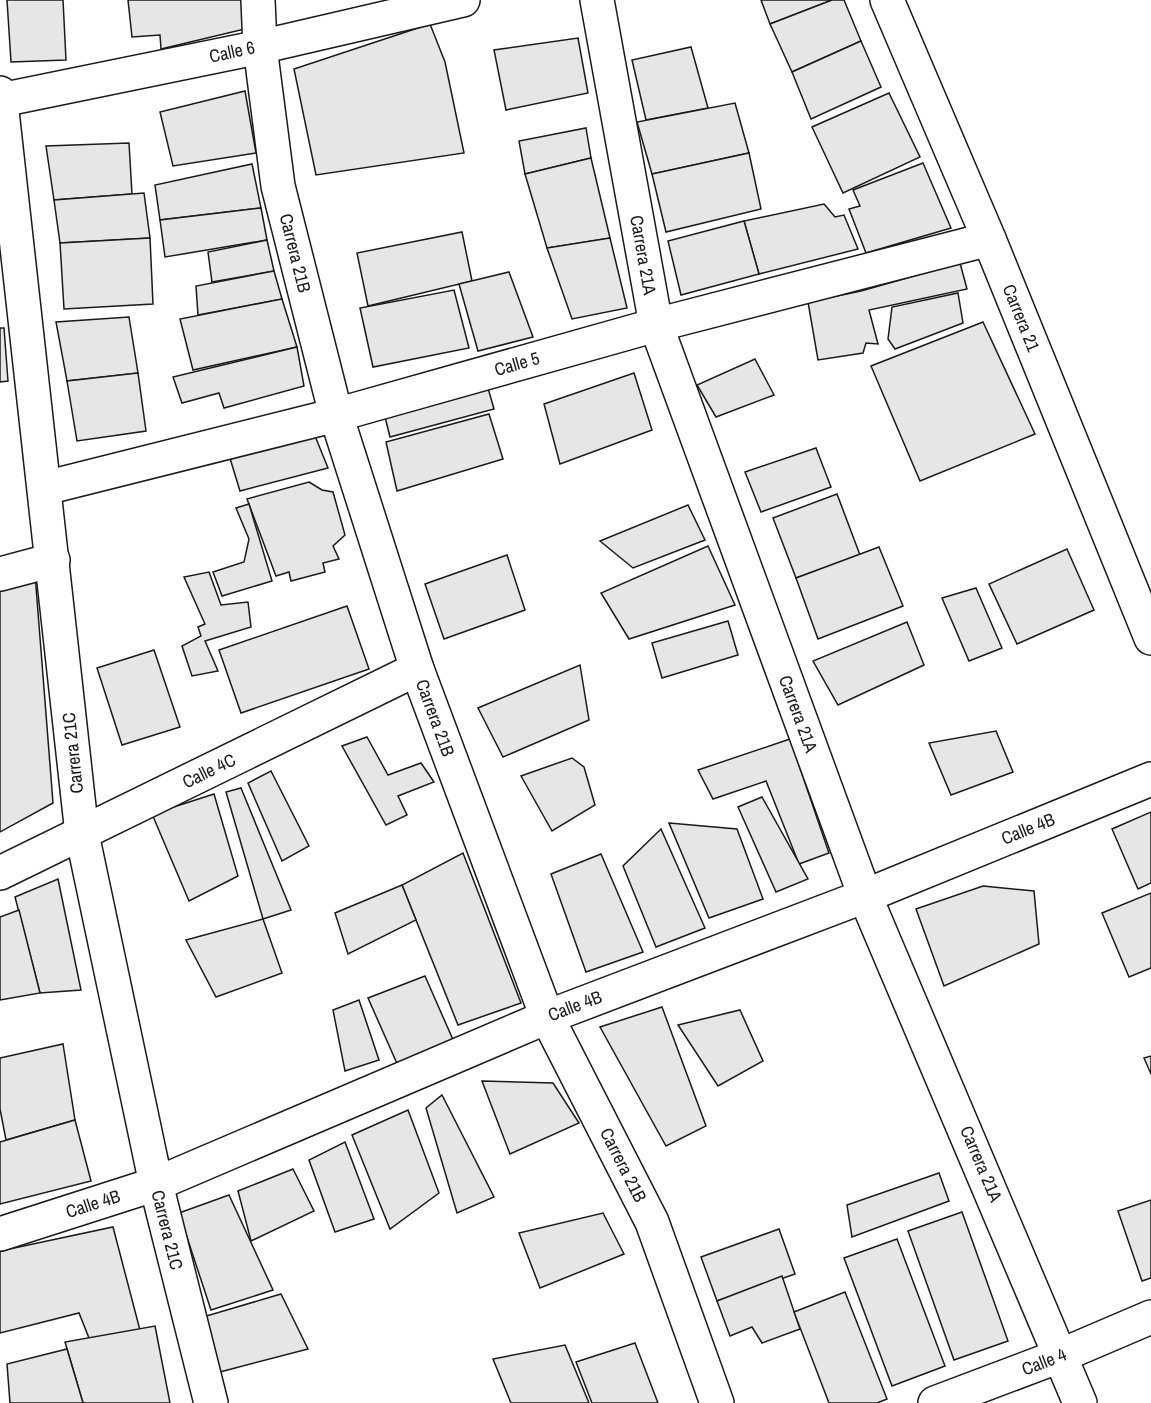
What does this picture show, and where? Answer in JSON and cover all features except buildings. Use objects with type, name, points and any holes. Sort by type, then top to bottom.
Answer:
[{"type":"street","name":"Carrera 21B","points":[[258,0],[260,47],[278,186],[336,415],[417,669],[547,1017],[652,1222],[717,1403]]},
{"type":"street","name":"Calle 6","points":[[1,100],[260,47],[463,0]]},
{"type":"street","name":"Carrera 21A","points":[[597,0],[656,325],[865,896],[1080,1403]]},
{"type":"street","name":"Carrera 21","points":[[888,0],[989,239],[1151,638]]},
{"type":"street","name":"Carrera 21C","points":[[0,93],[82,834],[156,1184],[211,1403]]},
{"type":"street","name":"Calle 5","points":[[45,488],[336,415],[656,325],[989,239]]},
{"type":"street","points":[[0,574],[53,560]]},
{"type":"street","name":"Calle 4C","points":[[0,873],[417,669]]},
{"type":"street","name":"Calle 4B","points":[[0,1234],[156,1184],[547,1017],[865,896],[1151,779]]},
{"type":"street","name":"Calle 4","points":[[935,1403],[1062,1356],[1151,1317]]}]
